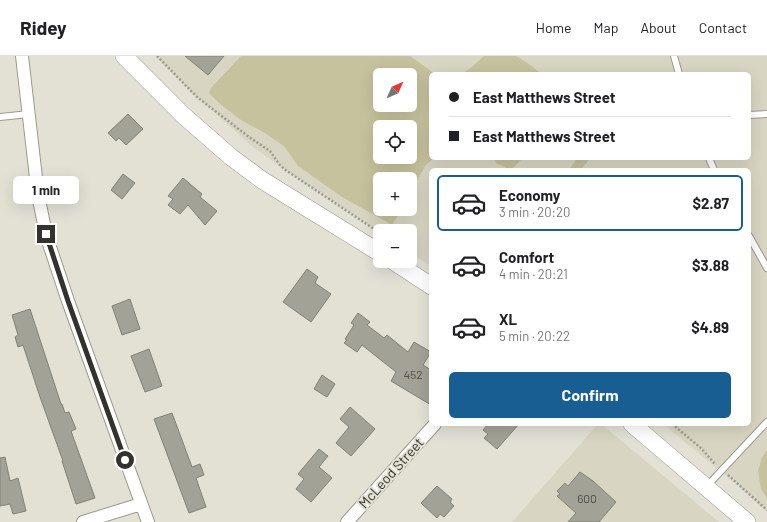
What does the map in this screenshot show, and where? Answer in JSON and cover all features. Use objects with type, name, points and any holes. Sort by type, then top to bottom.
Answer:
[{"type":"main road","points":[[124,56],[184,116],[231,157],[262,180],[373,249]]},
{"type":"main road","points":[[404,268],[429,285]]},
{"type":"main road","points":[[634,426],[747,522]]},
{"type":"street","points":[[22,56],[38,195],[49,244],[68,301],[148,522]]},
{"type":"street","name":"McLeod Street","points":[[347,522],[433,426]]},
{"type":"street","points":[[83,522],[141,504]]},
{"type":"lane","points":[[674,56],[678,72]]},
{"type":"lane","points":[[0,117],[29,114]]},
{"type":"lane","points":[[751,115],[767,114]]},
{"type":"lane","points":[[751,241],[767,268]]},
{"type":"lane","points":[[706,487],[767,422]]},
{"type":"path","points":[[157,56],[197,97],[249,137],[270,151],[284,169],[373,228]]},
{"type":"path","points":[[674,426],[702,450],[711,460]]},
{"type":"path","points":[[733,480],[767,510]]},
{"type":"shaded area","points":[[155,56],[767,56],[767,512],[743,490],[665,426],[751,426],[751,168],[429,168],[429,265],[417,257],[417,224],[373,224],[373,228],[253,147],[197,97]]},
{"type":"shaded area","points":[[241,56],[410,56],[432,72],[429,72],[429,160],[432,160],[425,166],[417,181],[417,172],[373,172],[373,214],[342,197],[298,166],[284,146],[241,120],[220,104],[209,93],[211,88]]},
{"type":"shaded area","points":[[484,56],[516,56],[539,72],[465,72]]},
{"type":"shaded area","points":[[495,160],[521,160],[513,168],[507,168],[496,163]]},
{"type":"shaded area","points":[[576,160],[588,160],[582,168],[570,168]]},
{"type":"shaded area","points":[[376,216],[398,216],[393,224]]},
{"type":"shaded area","points":[[596,426],[603,426],[719,522],[512,522]]},
{"type":"shaded area","points":[[767,450],[767,498],[761,489],[758,471],[762,457]]},
{"type":"building","points":[[185,56],[224,56],[208,75]]},
{"type":"building","points":[[128,114],[143,129],[126,145],[119,138],[116,141],[108,133]]},
{"type":"building","points":[[123,174],[135,183],[122,199],[111,190]]},
{"type":"building","points":[[183,178],[202,194],[200,197],[217,211],[205,225],[188,205],[180,214],[168,205],[173,199],[168,196]]},
{"type":"building","points":[[307,269],[318,277],[315,283],[331,294],[311,322],[283,302]]},
{"type":"building","points":[[130,299],[140,329],[122,335],[112,306]]},
{"type":"building","points":[[30,309],[61,404],[65,413],[69,412],[76,429],[71,431],[95,498],[76,504],[63,461],[23,345],[18,347],[15,337],[18,335],[12,315]]},
{"type":"building","points":[[358,313],[370,322],[367,325],[384,338],[387,335],[408,352],[414,342],[429,351],[429,355],[423,365],[429,369],[429,404],[391,381],[396,372],[362,345],[357,352],[344,343],[354,325],[351,323]]},
{"type":"building","points":[[149,349],[162,386],[145,392],[131,356]]},
{"type":"building","points":[[322,375],[335,384],[327,397],[314,389]]},
{"type":"building","points":[[350,407],[375,429],[351,456],[336,443],[349,427],[340,419]]},
{"type":"building","points":[[172,413],[192,467],[200,464],[204,475],[196,478],[206,507],[189,513],[154,419]]},
{"type":"building","points":[[486,426],[517,426],[497,449],[484,438],[488,434],[483,430]]},
{"type":"building","points":[[319,449],[328,456],[319,467],[332,478],[311,502],[296,489],[304,479],[298,474]]},
{"type":"building","points":[[5,457],[10,481],[18,478],[26,511],[13,514],[10,504],[0,506],[0,458]]},
{"type":"building","points":[[580,472],[593,481],[616,502],[599,522],[568,522],[576,513],[557,496],[560,494],[557,491],[565,483],[568,486]]},
{"type":"building","points":[[437,486],[452,499],[450,502],[454,506],[444,517],[440,514],[437,518],[421,503]]},
{"type":"route","points":[[46,234],[68,301],[125,460]]}]
